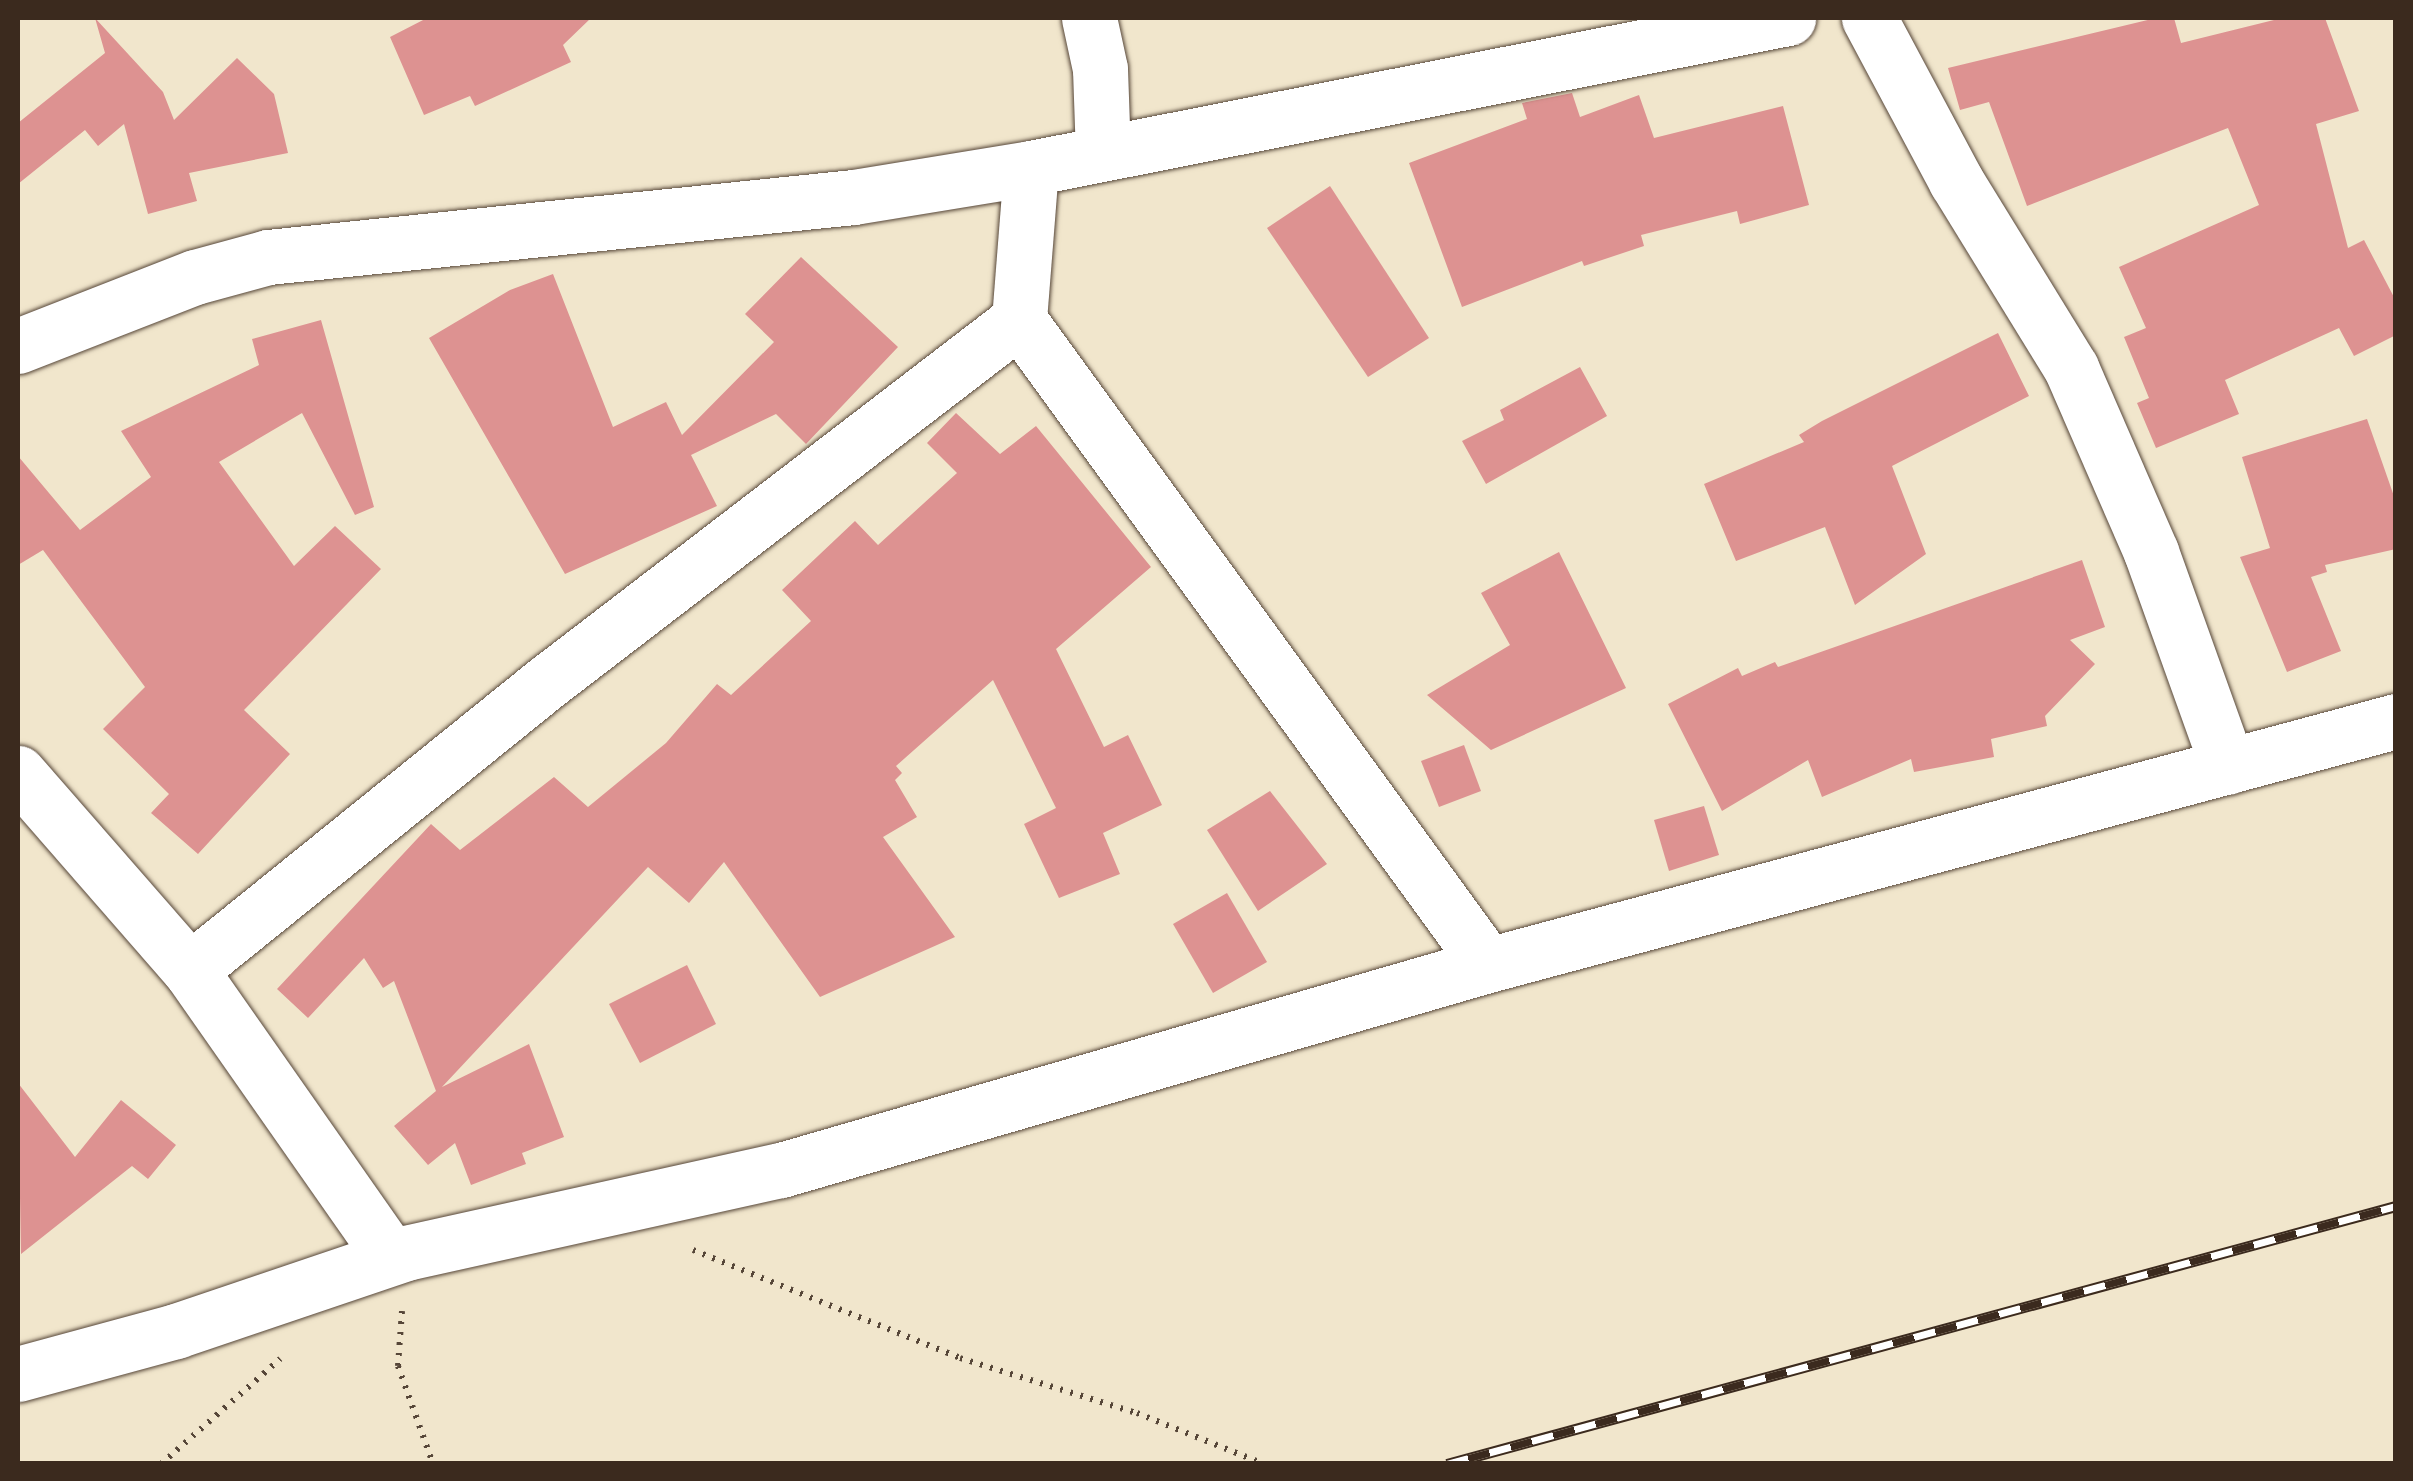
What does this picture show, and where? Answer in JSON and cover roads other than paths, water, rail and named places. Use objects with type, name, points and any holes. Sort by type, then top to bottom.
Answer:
[{"type":"street","points":[[1090,18],[1100,69],[1103,153]]},
{"type":"street","points":[[18,346],[195,278],[268,257],[854,197],[1031,168],[1788,18]]},
{"type":"street","points":[[1868,18],[1956,181],[2071,368],[2150,552],[2228,768]]},
{"type":"street","points":[[1031,168],[1019,320],[1488,965]]},
{"type":"street","points":[[190,970],[547,682],[1019,320]]},
{"type":"street","points":[[18,1374],[176,1331],[399,1255],[781,1170],[1488,965],[2396,721]]},
{"type":"street","points":[[18,772],[190,970],[399,1255]]},
{"type":"railway","points":[[1447,1464],[2396,1206]]}]
